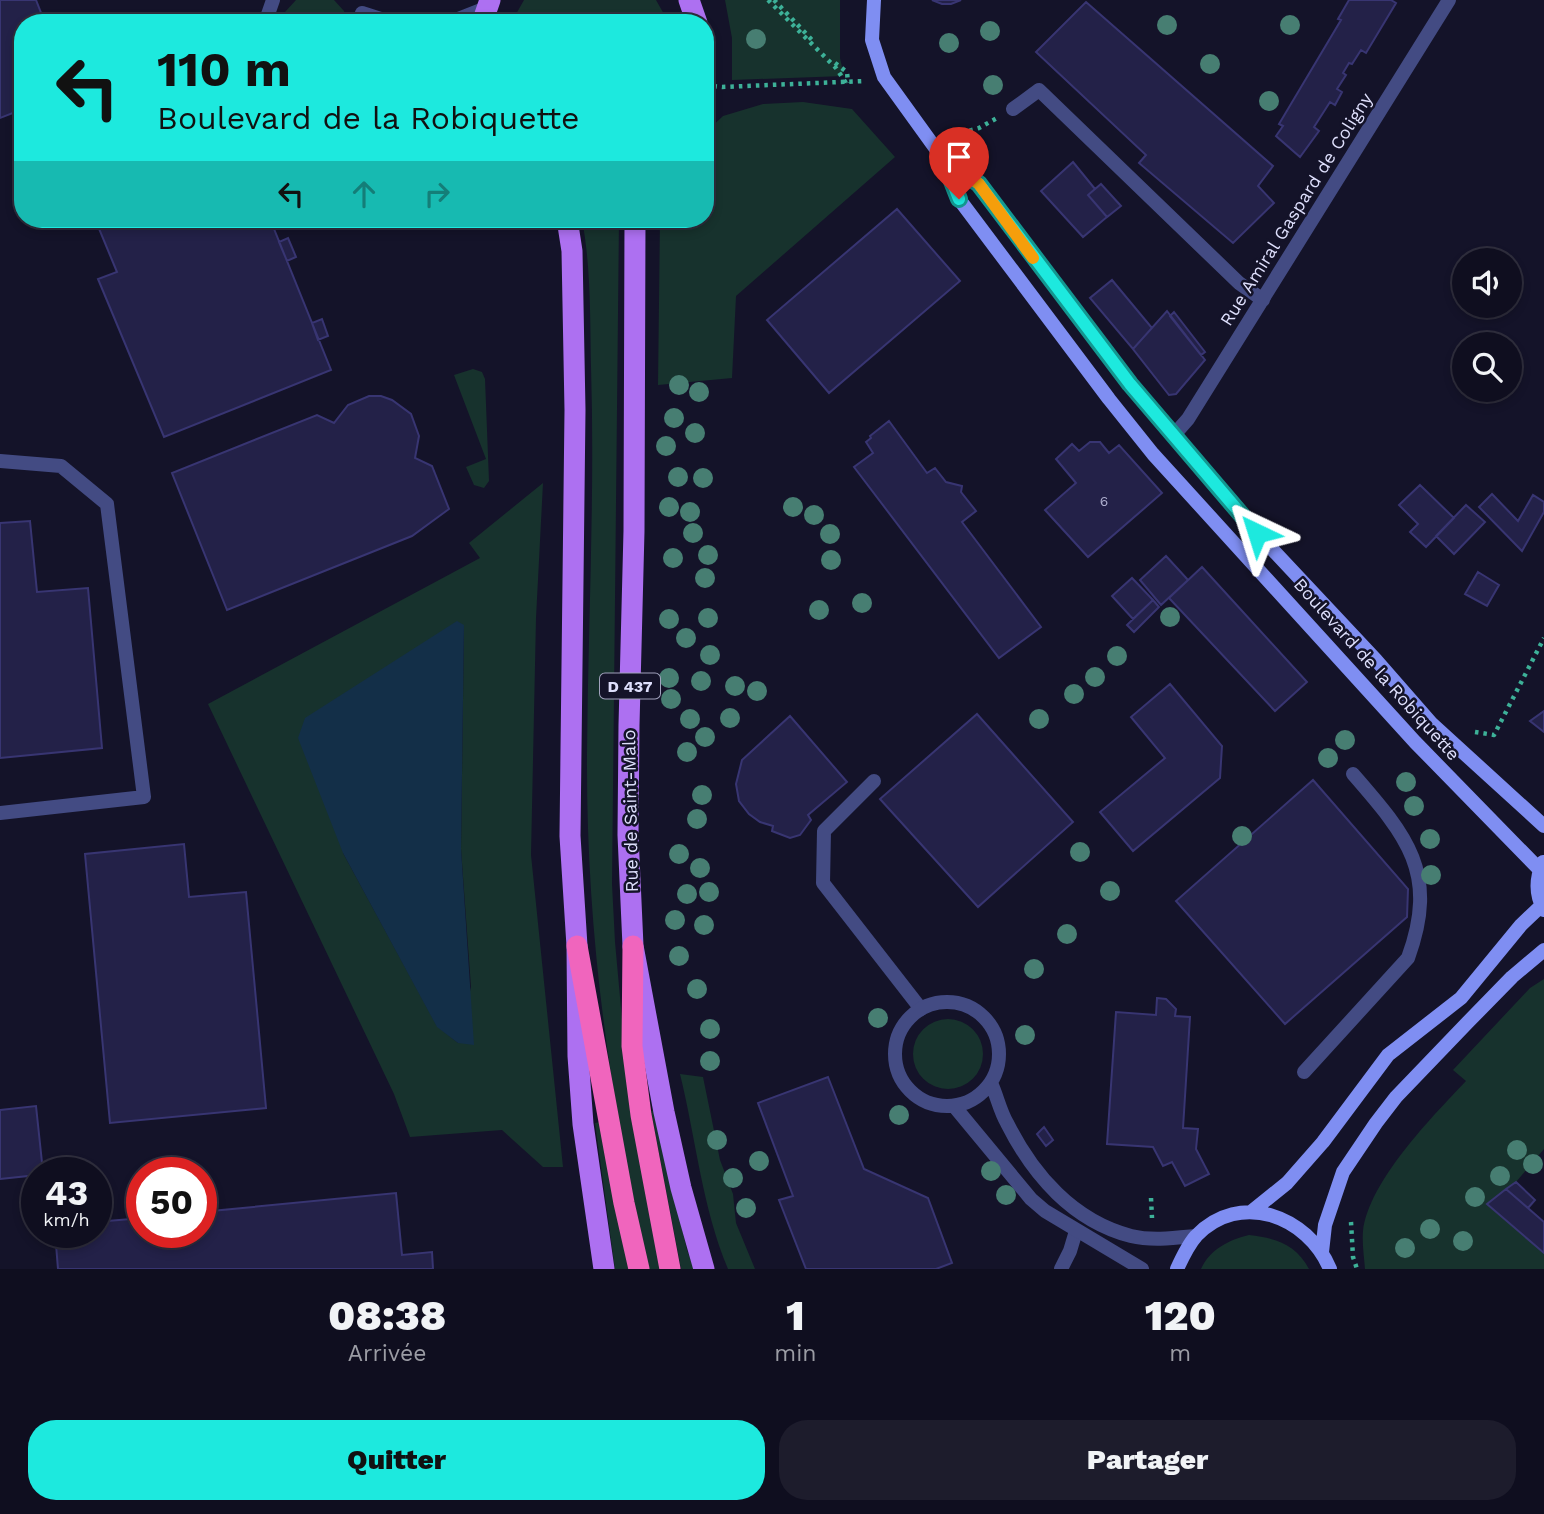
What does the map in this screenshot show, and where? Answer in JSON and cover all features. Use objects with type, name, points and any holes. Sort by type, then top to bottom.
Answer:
[{"type":"highway","points":[[577,946],[624,1203],[639,1269]]},
{"type":"highway","name":"D 437","points":[[633,946],[632,1046],[670,1269]]},
{"type":"main road","name":"Boulevard de la Robiquette","points":[[874,0],[872,40],[884,77],[942,156],[959,199],[1153,454],[1415,742],[1542,865],[1538,894],[1543,908]]},
{"type":"main road","name":"Boulevard de la Robiquette","points":[[942,156],[979,184],[1077,316],[1173,436],[1257,533],[1384,668],[1432,724],[1544,827]]},
{"type":"main road","points":[[568,228],[572,251],[575,337],[570,799],[579,1069],[583,1124],[604,1269]]},
{"type":"main road","name":"Rue de Saint-Malo","points":[[635,228],[634,531],[628,835],[633,946],[663,1112],[704,1269]]},
{"type":"main road","points":[[1251,1212],[1295,1174],[1323,1142],[1388,1055],[1461,998],[1521,925],[1543,908]]},
{"type":"main road","points":[[1322,1252],[1325,1225],[1343,1172],[1376,1123],[1396,1097],[1459,1031],[1544,950]]},
{"type":"main road","points":[[1177,1269],[1196,1236],[1221,1219],[1251,1212],[1275,1216],[1297,1226],[1322,1252],[1330,1269]]},
{"type":"street","name":"Rue Amiral Gaspard de Coligny","points":[[1173,436],[1188,419],[1449,0]]},
{"type":"street","points":[[1013,109],[1040,90],[1240,284],[1263,300]]},
{"type":"street","points":[[0,460],[61,466],[107,504],[145,797],[0,813]]},
{"type":"street","points":[[1304,1072],[1401,968],[1412,948],[1420,916],[1418,870],[1412,852],[1387,813],[1353,774]]},
{"type":"street","points":[[874,781],[824,831],[822,883],[921,1009]]},
{"type":"street","points":[[951,1002],[980,1013],[997,1039],[998,1065],[991,1083],[981,1094],[954,1106],[923,1101],[911,1092],[896,1066],[895,1051],[899,1034],[908,1019],[921,1009],[936,1003],[951,1002]]},
{"type":"street","points":[[991,1083],[1006,1121],[1019,1144],[1047,1185],[1066,1203],[1092,1221],[1131,1236],[1196,1236]]},
{"type":"street","points":[[954,1106],[1031,1199],[1045,1212],[1142,1269]]},
{"type":"street","points":[[1061,1269],[1076,1231]]},
{"type":"path","points":[[768,0],[848,83]]},
{"type":"path","points":[[774,0],[838,67],[847,72],[848,83]]},
{"type":"path","points":[[714,85],[848,83]]},
{"type":"path","points":[[1432,724],[1494,735],[1544,638]]},
{"type":"path","points":[[1151,1198],[1152,1226]]},
{"type":"green space","points":[[296,0],[334,0],[345,14],[284,14]]},
{"type":"green space","points":[[524,0],[656,0],[664,14],[516,14]]},
{"type":"green space","points":[[725,0],[840,0],[840,58],[844,76],[732,80],[732,38]]},
{"type":"green space","points":[[803,102],[852,109],[895,157],[736,296],[732,378],[658,385],[660,228],[714,228],[714,124],[723,116],[763,104]]},
{"type":"green space","points":[[583,228],[619,228],[612,884],[628,1085],[662,1269],[649,1269],[622,1141],[603,1013],[591,884],[587,754],[592,415],[587,255]]},
{"type":"green space","points":[[473,369],[482,372],[485,379],[489,481],[484,488],[474,485],[466,467],[486,459],[454,375]]},
{"type":"green space","points":[[543,483],[536,618],[531,855],[563,1167],[543,1167],[502,1130],[410,1137],[394,1094],[208,704],[480,558],[469,543]],"holes":[[[464,625],[461,849],[471,987],[458,1043],[437,1026],[343,853]]]},
{"type":"green space","points":[[1544,979],[1544,1149],[1516,1182],[1487,1204],[1544,1253],[1544,1269],[1365,1269],[1363,1231],[1368,1212],[1389,1171],[1420,1131],[1466,1081],[1453,1070],[1530,988]]},
{"type":"green space","points":[[948,1019],[973,1029],[983,1054],[973,1079],[948,1089],[923,1079],[913,1054],[923,1029]]},
{"type":"green space","points":[[680,1074],[703,1077],[720,1160],[733,1194],[736,1223],[755,1269],[728,1269],[712,1222]]},
{"type":"green space","points":[[654,1110],[687,1250],[694,1269],[681,1269],[651,1111]]},
{"type":"green space","points":[[600,1122],[630,1269],[615,1269],[595,1123]]},
{"type":"green space","points":[[1249,1235],[1284,1244],[1304,1260],[1309,1269],[1201,1269],[1209,1256],[1221,1246]]},
{"type":"water","points":[[457,621],[464,625],[461,849],[474,1045],[458,1043],[437,1027],[343,853],[298,738],[305,718]]},
{"type":"building","points":[[0,0],[36,0],[41,14],[14,14],[14,113],[0,118]]},
{"type":"building","points":[[932,0],[961,0],[942,4]]},
{"type":"building","points":[[1349,0],[1391,0],[1396,3],[1366,53],[1361,50],[1352,64],[1349,63],[1343,73],[1346,75],[1337,89],[1342,92],[1335,105],[1330,102],[1314,127],[1319,131],[1300,157],[1276,136],[1283,126],[1279,124],[1341,20],[1338,19]]},
{"type":"building","points":[[1086,2],[1273,166],[1258,186],[1274,203],[1233,243],[1139,163],[1146,155],[1036,52]]},
{"type":"building","points":[[1073,162],[1095,189],[1088,195],[1107,217],[1083,237],[1041,191]]},
{"type":"building","points":[[1101,184],[1121,206],[1107,217],[1088,195]]},
{"type":"building","points":[[897,209],[960,281],[829,393],[767,320]]},
{"type":"building","points":[[99,228],[274,228],[331,370],[164,437],[98,279],[117,272]]},
{"type":"building","points":[[288,238],[296,257],[287,261],[279,242]]},
{"type":"building","points":[[1112,280],[1152,328],[1133,349],[1090,298]]},
{"type":"building","points":[[1167,311],[1205,360],[1176,394],[1169,395],[1133,349]]},
{"type":"building","points":[[1174,312],[1205,352],[1201,355],[1170,316]]},
{"type":"building","points":[[322,319],[328,336],[318,340],[312,323]]},
{"type":"building","points":[[369,396],[392,400],[411,414],[419,436],[415,458],[432,466],[449,509],[412,536],[227,610],[172,473],[317,415],[334,423],[348,405]]},
{"type":"building","points":[[889,421],[927,473],[935,468],[946,482],[962,486],[961,492],[976,511],[962,522],[1041,627],[999,658],[854,467],[873,453],[866,442]]},
{"type":"building","points":[[1090,442],[1100,442],[1109,453],[1119,445],[1162,493],[1088,557],[1045,510],[1076,483],[1056,459],[1072,444],[1079,451]]},
{"type":"building","points":[[1420,485],[1454,518],[1426,547],[1410,532],[1418,524],[1399,505]]},
{"type":"building","points":[[1492,494],[1518,521],[1533,495],[1544,502],[1544,512],[1522,551],[1479,507]]},
{"type":"building","points":[[1466,505],[1485,522],[1454,554],[1436,536]]},
{"type":"building","points":[[30,521],[37,592],[88,588],[102,748],[0,758],[0,523]]},
{"type":"building","points":[[1166,556],[1188,580],[1161,605],[1140,580]]},
{"type":"building","points":[[1202,567],[1307,682],[1275,711],[1169,598]]},
{"type":"building","points":[[1478,572],[1499,585],[1487,606],[1465,594]]},
{"type":"building","points":[[1132,578],[1153,600],[1133,619],[1112,596]]},
{"type":"building","points":[[1153,600],[1159,607],[1134,632],[1127,625]]},
{"type":"building","points":[[1170,684],[1222,746],[1220,778],[1133,851],[1100,812],[1165,758],[1131,717]]},
{"type":"building","points":[[1544,711],[1544,732],[1530,721]]},
{"type":"building","points":[[977,714],[1073,822],[978,907],[880,799]]},
{"type":"building","points":[[790,716],[847,782],[808,815],[811,820],[800,835],[790,838],[772,831],[773,826],[760,822],[749,814],[739,801],[736,784],[742,760]]},
{"type":"building","points":[[1313,780],[1408,889],[1407,917],[1285,1024],[1176,901]]},
{"type":"building","points":[[184,844],[189,897],[246,892],[266,1108],[110,1123],[85,854]]},
{"type":"building","points":[[1157,998],[1166,999],[1176,1009],[1175,1016],[1190,1017],[1183,1128],[1198,1129],[1196,1149],[1209,1174],[1185,1186],[1172,1162],[1163,1166],[1153,1147],[1107,1144],[1116,1012],[1156,1015]]},
{"type":"building","points":[[828,1077],[864,1169],[928,1198],[952,1263],[936,1269],[806,1269],[779,1200],[793,1196],[758,1103]]},
{"type":"building","points":[[36,1106],[41,1157],[21,1157],[21,1177],[0,1179],[0,1110]]},
{"type":"building","points":[[1044,1127],[1053,1140],[1046,1146],[1037,1134]]},
{"type":"building","points":[[1516,1182],[1535,1200],[1528,1208],[1506,1189]]},
{"type":"building","points":[[1506,1189],[1544,1222],[1544,1253],[1487,1204]]},
{"type":"building","points":[[396,1193],[402,1255],[432,1252],[433,1269],[58,1269],[56,1248],[112,1248],[112,1221],[126,1219],[126,1248],[217,1248],[217,1210]]},
{"type":"slow traffic","points":[[966,174],[979,184],[1033,258]]},
{"type":"route","points":[[959,199],[942,156],[979,184],[1130,384],[1257,533]]}]
